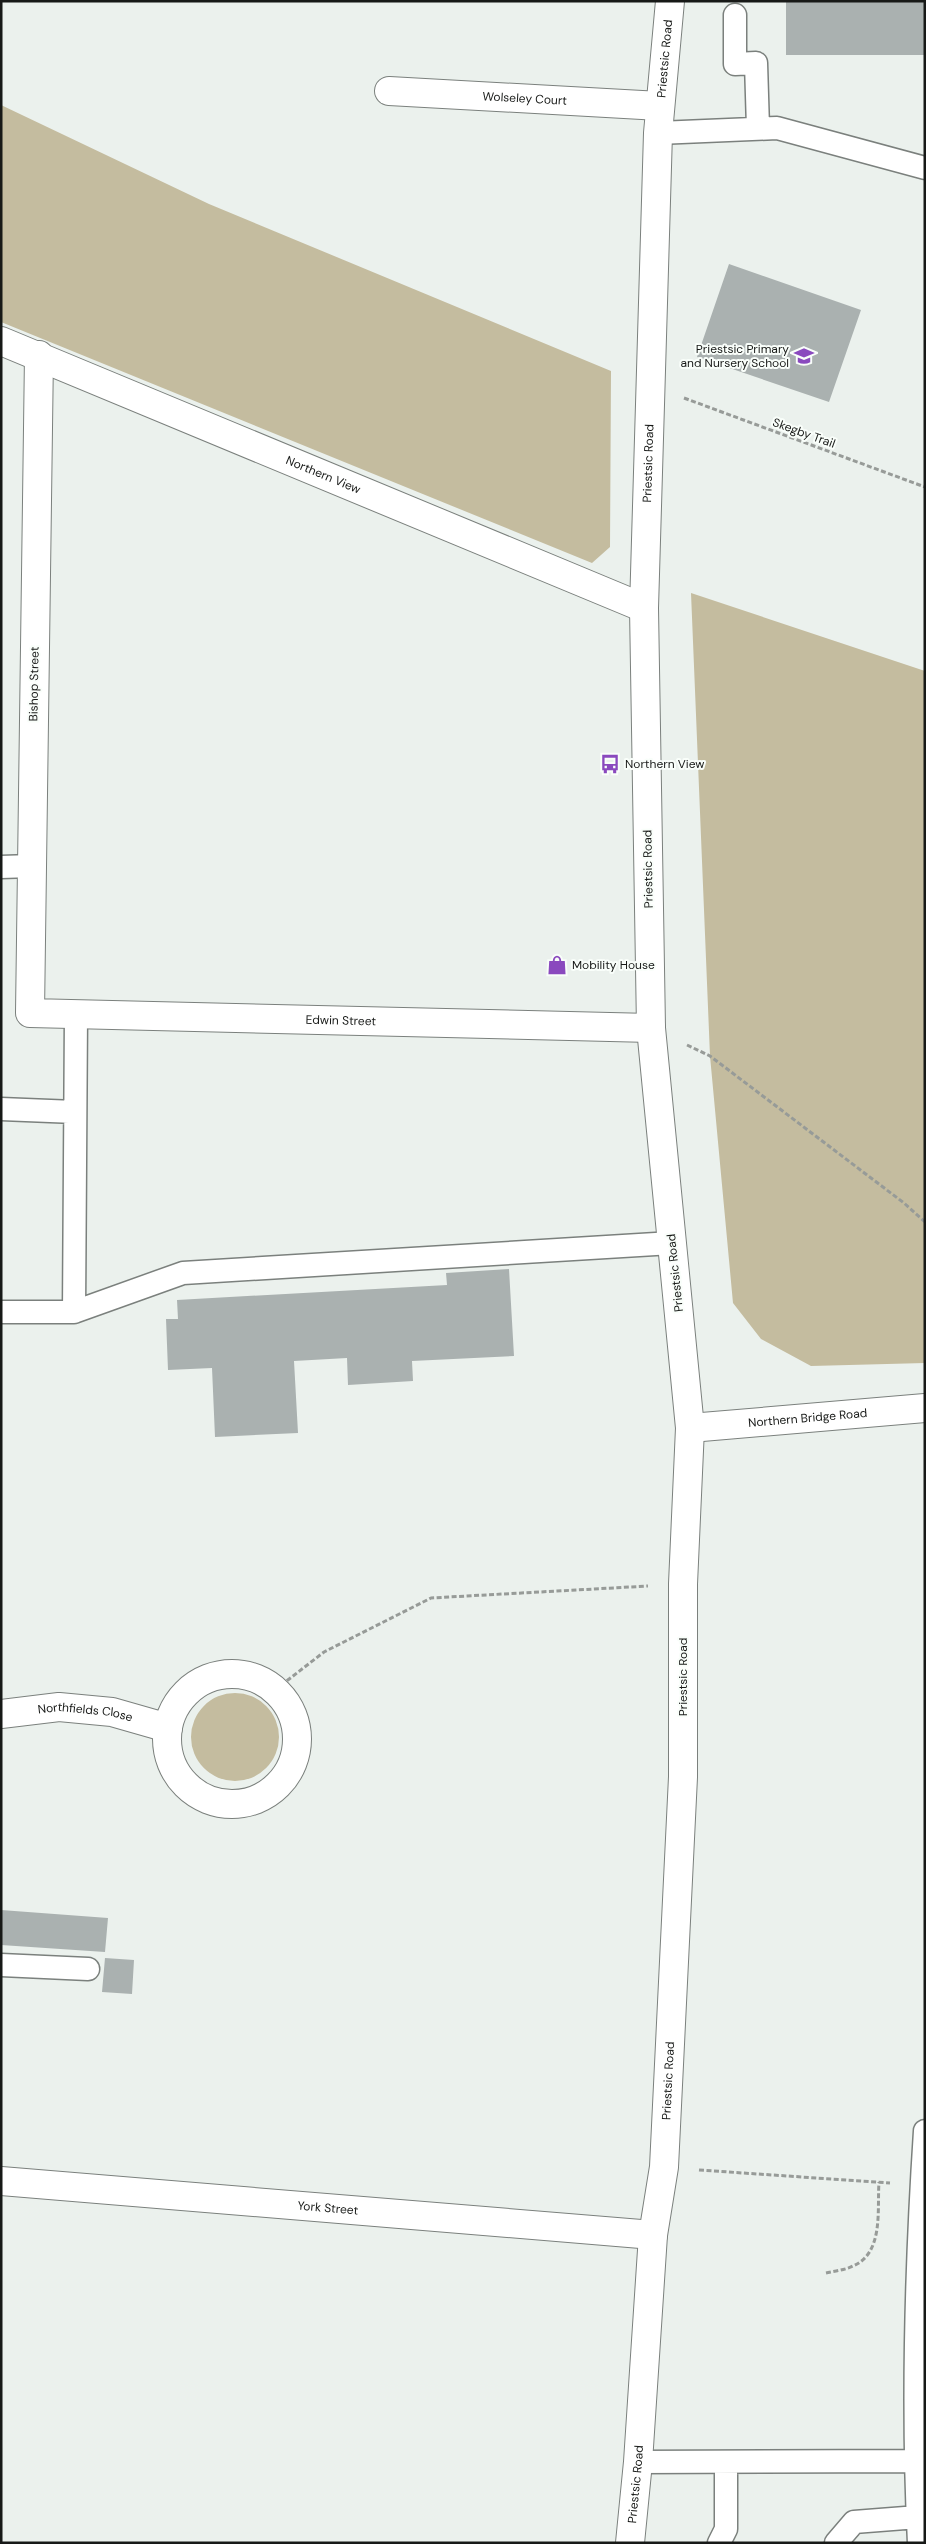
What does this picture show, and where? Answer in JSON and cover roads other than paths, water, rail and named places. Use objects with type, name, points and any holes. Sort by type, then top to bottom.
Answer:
[{"type":"street","name":"Priestsic Road","points":[[630,2543],[638,2462],[653,2235],[664,2167],[683,1777],[684,1584],[690,1428],[651,1028],[644,608],[658,133],[670,1]]},
{"type":"street","name":"Wolseley Court","points":[[389,91],[660,106]]},
{"type":"street","name":"Northern View","points":[[1,341],[39,355],[644,608]]},
{"type":"street","name":"Bishop Street","points":[[30,1013],[39,355]]},
{"type":"street","name":"Edwin Street","points":[[30,1013],[651,1028]]},
{"type":"street","name":"Northern Bridge Road","points":[[690,1428],[925,1408]]},
{"type":"street","points":[[239,1675],[259,1680],[275,1690],[289,1708],[296,1729],[296,1751],[288,1772],[273,1790],[254,1801],[232,1805],[210,1801],[190,1789],[176,1772],[168,1751],[168,1728],[174,1710],[186,1694],[202,1682],[220,1676],[239,1675]]},
{"type":"street","name":"Northfields Close","points":[[1,1714],[59,1707],[112,1712],[168,1728]]},
{"type":"street","name":"York Street","points":[[1,2181],[653,2235]]},
{"type":"lane","points":[[735,14],[735,64],[756,63],[758,128]]},
{"type":"lane","points":[[658,133],[777,128],[925,168]]},
{"type":"lane","points":[[1,867],[32,866]]},
{"type":"lane","points":[[74,1312],[76,1014]]},
{"type":"lane","points":[[1,1109],[75,1112]]},
{"type":"lane","points":[[1,1312],[74,1312],[182,1273],[588,1250],[672,1243]]},
{"type":"lane","points":[[1,1965],[88,1969]]},
{"type":"lane","points":[[920,2543],[917,2461],[917,2298],[925,2131]]},
{"type":"lane","points":[[638,2462],[917,2461]]},
{"type":"lane","points":[[719,2543],[726,2529],[726,2462]]},
{"type":"lane","points":[[836,2543],[854,2522],[918,2517]]},
{"type":"place","name":"Priestsic Primary and Nursery School","points":[[804,356]]},
{"type":"place","name":"Northern View","points":[[610,764]]},
{"type":"place","name":"Mobility House","points":[[557,965]]}]
